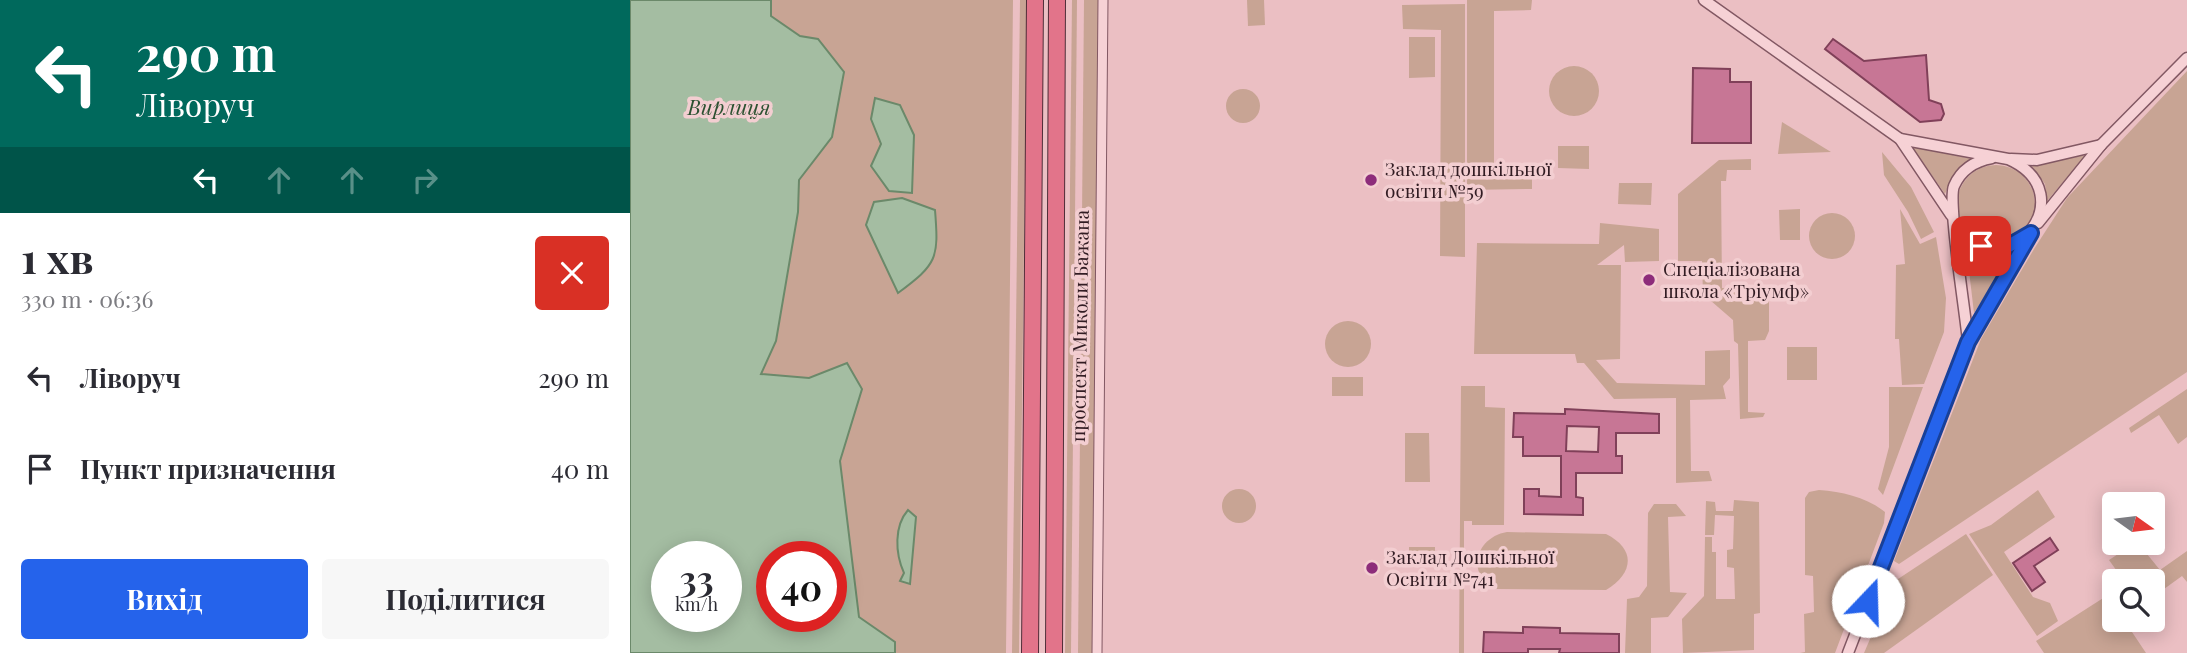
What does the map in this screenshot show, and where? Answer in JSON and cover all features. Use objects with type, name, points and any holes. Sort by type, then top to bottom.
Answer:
[{"type":"highway","points":[[1030,653],[1035,0]]},
{"type":"highway","name":"проспект Миколи Бажана","points":[[1054,653],[1057,0]]},
{"type":"street","name":"проспект Миколи Бажана","points":[[1097,653],[1103,0]]},
{"type":"street","points":[[1704,0],[1900,139],[1953,219],[1971,241],[1993,249],[2016,244],[2034,229],[2041,205],[2036,182],[2019,164],[2008,159]]},
{"type":"street","points":[[1848,653],[1968,342],[2034,229],[2101,145],[2187,58]]},
{"type":"street","points":[[1900,139],[2008,159],[2037,160],[2101,145]]},
{"type":"street","points":[[1968,342],[1951,198],[1961,174],[1970,166],[1996,157]]},
{"type":"shaded area","points":[[771,0],[1013,0],[1006,653],[857,653],[847,616],[847,541],[801,541],[756,519],[742,573],[742,541],[733,541],[809,378],[778,378],[760,374],[811,38],[800,36],[771,16]]},
{"type":"shaded area","points":[[1020,0],[1027,0],[1019,653],[1012,653]]},
{"type":"shaded area","points":[[1072,0],[1077,0],[1071,653],[1065,653]]},
{"type":"shaded area","points":[[1084,0],[1098,0],[1094,653],[1078,653]]},
{"type":"shaded area","points":[[1247,0],[1264,0],[1265,25],[1248,26]]},
{"type":"shaded area","points":[[1467,0],[1532,0],[1531,10],[1494,11],[1494,173],[1532,174],[1532,189],[1467,190]]},
{"type":"shaded area","points":[[1465,4],[1465,257],[1440,256],[1441,30],[1403,29],[1402,5]]},
{"type":"shaded area","points":[[1409,37],[1435,37],[1435,77],[1409,78]]},
{"type":"shaded area","points":[[1574,66],[1592,73],[1599,91],[1592,109],[1574,116],[1556,109],[1549,91],[1556,73]]},
{"type":"shaded area","points":[[2187,71],[2187,372],[1899,564],[1894,561],[1981,339],[2067,198]]},
{"type":"shaded area","points":[[1243,89],[1255,94],[1260,106],[1255,118],[1243,123],[1231,118],[1226,106],[1231,94]]},
{"type":"shaded area","points":[[1782,122],[1831,152],[1778,154]]},
{"type":"shaded area","points":[[1558,146],[1589,146],[1589,169],[1558,168]]},
{"type":"shaded area","points":[[1912,147],[1973,159],[1956,174],[1945,194]]},
{"type":"shaded area","points":[[1882,152],[1911,187],[1934,232],[1921,239],[1908,212],[1884,175]]},
{"type":"shaded area","points":[[2086,155],[2047,201],[2045,184],[2032,166]]},
{"type":"shaded area","points":[[1751,159],[1751,170],[1727,170],[1726,181],[1721,181],[1722,288],[1736,289],[1736,296],[1769,295],[1769,331],[1765,340],[1748,341],[1748,412],[1765,413],[1763,417],[1740,419],[1738,344],[1734,341],[1733,320],[1703,294],[1702,261],[1678,261],[1678,194],[1719,160]]},
{"type":"shaded area","points":[[1996,165],[2011,168],[2028,182],[2035,204],[2032,219],[2018,236],[1996,243],[1981,240],[1964,226],[1957,204],[1960,189],[1974,172]]},
{"type":"shaded area","points":[[1619,183],[1652,183],[1651,205],[1618,204]]},
{"type":"shaded area","points":[[1800,209],[1800,240],[1780,240],[1779,210]]},
{"type":"shaded area","points":[[1900,209],[1920,244],[1936,237],[1946,298],[1944,332],[1924,384],[1902,385],[1899,339],[1895,339],[1896,265],[1905,264]]},
{"type":"shaded area","points":[[1832,213],[1848,220],[1855,236],[1848,252],[1832,259],[1816,252],[1809,236],[1816,220]]},
{"type":"shaded area","points":[[1600,223],[1659,229],[1659,261],[1625,262],[1624,245],[1597,265],[1621,265],[1620,359],[1596,360],[1617,383],[1705,385],[1705,351],[1730,350],[1730,378],[1723,386],[1726,399],[1690,400],[1691,471],[1709,471],[1712,481],[1676,483],[1676,398],[1614,399],[1584,363],[1577,363],[1575,354],[1474,354],[1477,243],[1599,244]]},
{"type":"shaded area","points":[[1966,245],[1989,254],[2015,250],[1974,313]]},
{"type":"shaded area","points":[[1348,321],[1364,328],[1371,344],[1364,360],[1348,367],[1332,360],[1325,344],[1332,328]]},
{"type":"shaded area","points":[[1787,347],[1817,347],[1817,380],[1787,380]]},
{"type":"shaded area","points":[[1332,377],[1363,377],[1363,396],[1332,396]]},
{"type":"shaded area","points":[[1461,386],[1485,386],[1485,407],[1505,408],[1504,525],[1472,525],[1472,521],[1464,521],[1464,653],[1459,653]]},
{"type":"shaded area","points":[[1889,387],[1923,387],[1883,495],[1878,489],[1889,447]]},
{"type":"shaded area","points":[[2187,389],[2187,437],[2178,444],[2159,415],[2131,433],[2129,428]]},
{"type":"shaded area","points":[[1405,433],[1429,433],[1430,482],[1405,482]]},
{"type":"shaded area","points":[[1239,489],[1251,494],[1256,506],[1251,518],[1239,523],[1227,518],[1222,506],[1227,494]]},
{"type":"shaded area","points":[[1819,490],[1845,494],[1870,503],[1885,512],[1884,523],[1835,653],[1800,653],[1805,652],[1804,614],[1814,612],[1813,576],[1805,575],[1805,498],[1809,492]]},
{"type":"shaded area","points":[[2038,490],[2055,517],[2004,552],[2033,597],[2050,603],[2058,621],[2037,636],[1969,534],[1991,525]]},
{"type":"shaded area","points":[[1734,500],[1759,502],[1760,613],[1754,614],[1754,650],[1683,653],[1682,619],[1704,596],[1705,537],[1712,537],[1712,552],[1716,552],[1716,599],[1735,599],[1734,568],[1727,567],[1727,550],[1733,549],[1734,516],[1715,515],[1714,535],[1705,535],[1706,501],[1715,502],[1716,511],[1733,511]]},
{"type":"shaded area","points":[[1654,504],[1676,504],[1686,516],[1668,517],[1670,592],[1687,593],[1668,617],[1651,618],[1651,653],[1625,653],[1627,599],[1639,597],[1647,586],[1648,513]]},
{"type":"shaded area","points":[[1507,532],[1606,534],[1616,540],[1627,554],[1626,569],[1606,590],[1497,589],[1480,575],[1478,557],[1488,541]]},
{"type":"shaded area","points":[[1966,534],[1993,575],[1884,653],[1864,653],[1895,581]]},
{"type":"shaded area","points":[[1409,547],[1435,547],[1435,566],[1409,566]]},
{"type":"shaded area","points":[[2187,551],[2187,582],[2182,576],[2165,588],[2165,569],[2161,569]]},
{"type":"shaded area","points":[[2117,555],[2148,555],[2159,569],[2115,569],[2109,560]]},
{"type":"shaded area","points":[[630,567],[651,595],[651,632],[709,632],[630,653]]},
{"type":"shaded area","points":[[2102,599],[2102,632],[2132,632],[2146,653],[2044,653],[2036,641]]},
{"type":"water","name":"Вирлиця","points":[[630,0],[771,0],[771,16],[800,36],[818,39],[844,72],[832,137],[799,180],[798,212],[776,341],[761,374],[809,378],[847,363],[862,389],[840,461],[859,617],[895,642],[895,653],[630,653]]},
{"type":"water","points":[[875,98],[900,105],[914,135],[912,193],[889,191],[871,166],[881,144],[871,119]]},
{"type":"water","points":[[902,198],[935,210],[936,240],[933,259],[928,267],[898,293],[866,225],[874,202]]},
{"type":"water","points":[[908,510],[916,517],[910,584],[900,581],[904,573],[897,540],[900,524]]},
{"type":"building","points":[[1833,39],[1864,61],[1926,55],[1929,100],[1941,104],[1944,114],[1941,120],[1920,122],[1825,49]]},
{"type":"building","points":[[1693,68],[1730,69],[1730,82],[1751,82],[1751,143],[1692,143]]},
{"type":"building","points":[[1565,409],[1659,414],[1659,433],[1616,433],[1616,456],[1622,456],[1622,473],[1576,473],[1576,497],[1583,498],[1583,515],[1524,514],[1524,489],[1539,489],[1539,496],[1561,497],[1561,456],[1523,456],[1523,437],[1513,437],[1514,413],[1565,414]],"holes":[[[1567,426],[1599,427],[1598,452],[1566,451]]]},
{"type":"building","points":[[2050,538],[2058,550],[2034,566],[2045,582],[2032,591],[2013,563]]},
{"type":"building","points":[[1523,627],[1560,628],[1560,633],[1619,634],[1619,653],[1559,653],[1560,649],[1528,649],[1528,653],[1483,653],[1484,632],[1523,633]]},
{"type":"place","name":"Заклад дошкільної освіти №59","points":[[1371,180]]},
{"type":"place","name":"Спеціалізована школа «Тріумф»","points":[[1649,280]]},
{"type":"place","name":"Заклад Дошкільної Освіти №741","points":[[1372,568]]},
{"type":"route","points":[[1868,601],[1968,342],[2031,233],[2005,248],[1981,246]]}]
